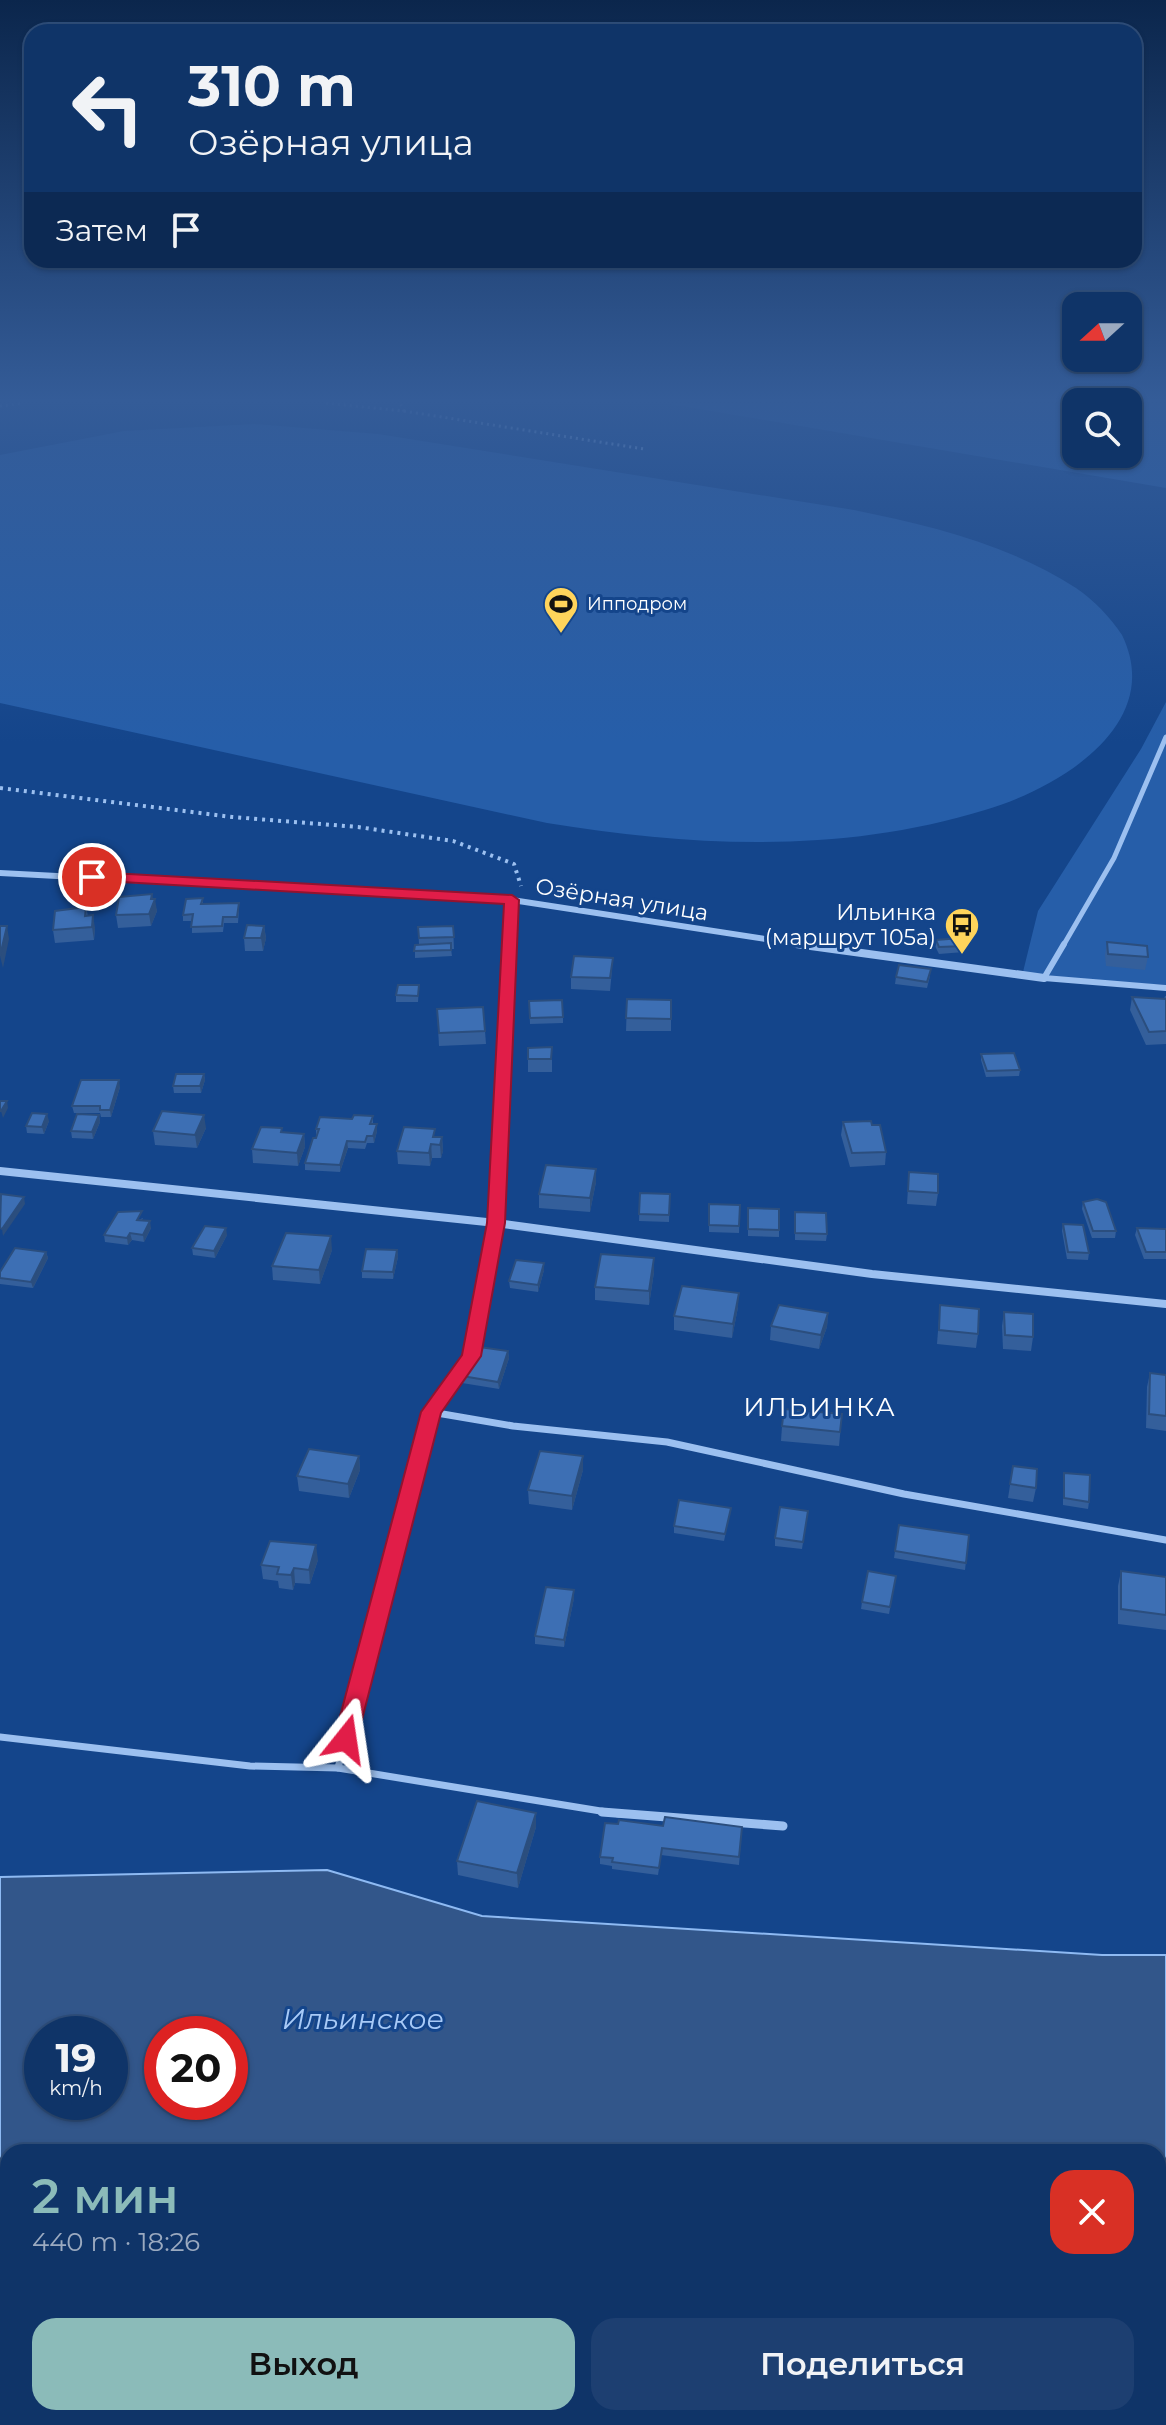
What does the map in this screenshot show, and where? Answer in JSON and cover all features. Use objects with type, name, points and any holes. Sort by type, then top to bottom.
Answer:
[{"type":"street","name":"Озёрная улица","points":[[0,873],[512,900],[750,938],[1044,978]]},
{"type":"street","points":[[496,1223],[512,900]]},
{"type":"street","points":[[0,1171],[496,1223],[872,1274],[1166,1304]]},
{"type":"lane","points":[[1166,737],[1114,858],[1044,978],[1166,988]]},
{"type":"lane","points":[[338,1768],[431,1412],[472,1356],[496,1223]]},
{"type":"lane","points":[[431,1412],[513,1426],[667,1442],[904,1494],[1166,1540]]},
{"type":"lane","points":[[0,1737],[250,1766],[338,1768],[610,1813],[783,1826]]},
{"type":"path","points":[[0,788],[232,817],[358,827],[453,841],[514,864],[522,884],[512,900]]},
{"type":"shaded area","name":"Ипподром","points":[[0,516],[882,516],[969,538],[1050,573],[1083,593],[1101,609],[1122,635],[1132,667],[1129,697],[1117,724],[1097,748],[1072,769],[1043,786],[985,810],[931,824],[877,834],[767,842],[657,837],[547,823],[0,703]]},
{"type":"shaded area","points":[[1166,702],[1166,985],[1022,976],[1038,911],[1141,749]]},
{"type":"water","name":"Ильинское","points":[[327,1870],[482,1916],[1102,1955],[1166,1955],[1166,2144],[0,2144],[0,1877]]},
{"type":"building","points":[[152,894],[151,899],[155,899],[149,914],[116,915],[119,897]]},
{"type":"building","points":[[203,898],[201,904],[239,903],[237,917],[223,917],[222,926],[191,927],[193,914],[183,915],[186,899]]},
{"type":"building","points":[[86,907],[85,916],[93,915],[92,927],[53,930],[55,911]]},
{"type":"building","points":[[247,925],[264,926],[261,938],[244,938]]},
{"type":"building","points":[[0,926],[7,926],[0,956]]},
{"type":"building","points":[[453,926],[454,937],[419,938],[418,927]]},
{"type":"building","points":[[961,938],[965,946],[939,947],[936,940]]},
{"type":"building","points":[[1107,942],[1147,946],[1148,957],[1108,954]]},
{"type":"building","points":[[451,943],[451,950],[414,951],[415,945]]},
{"type":"building","points":[[574,956],[613,958],[610,978],[571,977]]},
{"type":"building","points":[[899,965],[931,969],[927,982],[896,977]]},
{"type":"building","points":[[398,985],[419,985],[418,996],[396,995]]},
{"type":"building","points":[[1132,997],[1166,999],[1166,1031],[1149,1032]]},
{"type":"building","points":[[627,999],[671,1000],[671,1019],[626,1018]]},
{"type":"building","points":[[562,1000],[563,1017],[530,1018],[529,1001]]},
{"type":"building","points":[[483,1007],[485,1031],[439,1033],[437,1009]]},
{"type":"building","points":[[552,1047],[551,1059],[528,1059],[528,1048]]},
{"type":"building","points":[[1014,1053],[1020,1070],[987,1071],[981,1054]]},
{"type":"building","points":[[176,1074],[204,1074],[200,1086],[173,1086]]},
{"type":"building","points":[[81,1080],[119,1080],[110,1110],[100,1110],[100,1106],[72,1106]]},
{"type":"building","points":[[162,1111],[204,1115],[195,1135],[153,1131]]},
{"type":"building","points":[[32,1113],[47,1114],[42,1127],[26,1126]]},
{"type":"building","points":[[77,1114],[99,1115],[92,1132],[71,1131]]},
{"type":"building","points":[[354,1115],[373,1116],[370,1124],[377,1124],[373,1136],[367,1136],[365,1142],[347,1141],[340,1165],[305,1163],[319,1129],[316,1129],[320,1117],[352,1119]]},
{"type":"building","points":[[871,1121],[872,1125],[880,1125],[886,1152],[852,1153],[843,1122]]},
{"type":"building","points":[[261,1127],[304,1134],[297,1153],[252,1149]]},
{"type":"building","points":[[404,1127],[435,1129],[433,1137],[442,1137],[440,1145],[431,1144],[429,1153],[397,1151]]},
{"type":"building","points":[[546,1165],[596,1169],[590,1198],[539,1194]]},
{"type":"building","points":[[909,1172],[938,1174],[938,1193],[908,1191]]},
{"type":"building","points":[[640,1193],[670,1194],[669,1215],[639,1214]]},
{"type":"building","points":[[1,1194],[24,1197],[2,1229],[0,1228]]},
{"type":"building","points":[[1097,1199],[1106,1202],[1116,1231],[1093,1231],[1083,1202]]},
{"type":"building","points":[[709,1204],[740,1205],[739,1226],[709,1225]]},
{"type":"building","points":[[748,1208],[779,1209],[779,1230],[748,1229]]},
{"type":"building","points":[[142,1211],[137,1220],[150,1221],[143,1235],[130,1233],[127,1238],[104,1235],[118,1212]]},
{"type":"building","points":[[795,1212],[826,1213],[827,1234],[795,1233]]},
{"type":"building","points":[[1063,1224],[1083,1225],[1089,1253],[1068,1252]]},
{"type":"building","points":[[205,1226],[226,1228],[214,1251],[192,1248]]},
{"type":"building","points":[[1137,1228],[1166,1229],[1166,1252],[1146,1252]]},
{"type":"building","points":[[286,1233],[331,1236],[319,1270],[272,1266]]},
{"type":"building","points":[[15,1248],[46,1252],[31,1282],[0,1278],[0,1272]]},
{"type":"building","points":[[366,1249],[397,1250],[393,1272],[362,1271]]},
{"type":"building","points":[[601,1254],[654,1258],[649,1291],[595,1287]]},
{"type":"building","points":[[516,1260],[544,1263],[538,1285],[509,1281]]},
{"type":"building","points":[[682,1286],[739,1293],[733,1324],[674,1316]]},
{"type":"building","points":[[779,1305],[828,1313],[821,1335],[771,1326]]},
{"type":"building","points":[[940,1305],[979,1309],[978,1334],[939,1330]]},
{"type":"building","points":[[1004,1312],[1033,1314],[1033,1337],[1005,1335]]},
{"type":"building","points":[[472,1346],[508,1351],[498,1382],[462,1376]]},
{"type":"building","points":[[1150,1373],[1166,1375],[1166,1416],[1149,1414]]},
{"type":"building","points":[[784,1409],[842,1414],[840,1432],[782,1426]]},
{"type":"building","points":[[309,1449],[359,1456],[348,1484],[297,1476]]},
{"type":"building","points":[[540,1451],[583,1456],[572,1496],[528,1490]]},
{"type":"building","points":[[1013,1466],[1037,1469],[1036,1488],[1010,1484]]},
{"type":"building","points":[[1064,1473],[1090,1475],[1089,1502],[1064,1498]]},
{"type":"building","points":[[679,1500],[731,1508],[725,1534],[674,1526]]},
{"type":"building","points":[[780,1507],[808,1511],[803,1542],[775,1538]]},
{"type":"building","points":[[899,1525],[969,1535],[966,1563],[895,1551]]},
{"type":"building","points":[[270,1541],[316,1545],[309,1570],[294,1568],[291,1575],[277,1574],[279,1567],[261,1565]]},
{"type":"building","points":[[868,1571],[896,1576],[890,1607],[862,1602]]},
{"type":"building","points":[[1121,1571],[1166,1577],[1166,1615],[1121,1609]]},
{"type":"building","points":[[546,1587],[574,1590],[564,1640],[535,1636]]},
{"type":"building","points":[[477,1801],[536,1813],[517,1873],[457,1861]]},
{"type":"building","points":[[665,1817],[742,1827],[739,1857],[662,1848],[659,1868],[612,1862],[613,1858],[600,1857],[605,1823],[618,1824],[619,1820],[663,1826]]},
{"type":"place","name":"Ипподром","points":[[561,635]]},
{"type":"place","name":"Ильинка (маршрут 105а)","points":[[962,956]]},
{"type":"district","name":"ИЛЬИНКА","points":[[820,1407]]},
{"type":"route","points":[[92,877],[512,900],[496,1223],[472,1356],[431,1412],[346,1739]]}]
